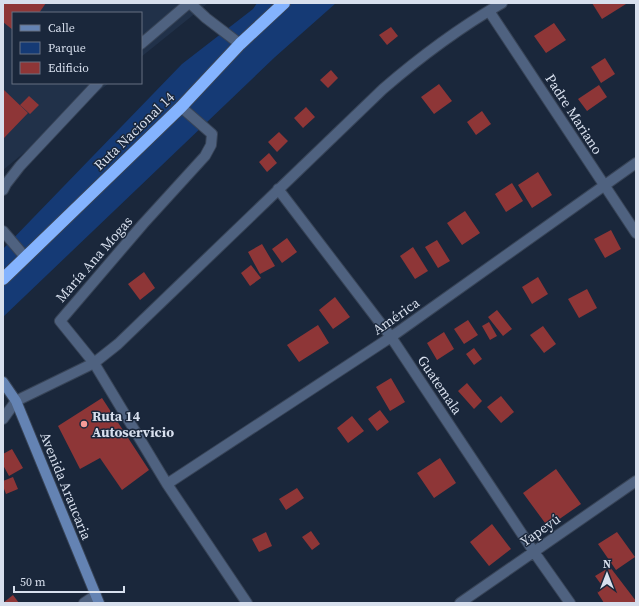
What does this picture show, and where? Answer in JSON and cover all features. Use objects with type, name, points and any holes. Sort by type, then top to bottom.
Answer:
[{"type":"highway","name":"Ruta Nacional 14","points":[[3,279],[181,107],[240,44],[284,3]]},
{"type":"main road","name":"Avenida Araucaria","points":[[3,382],[16,400],[98,599]]},
{"type":"street","points":[[142,43],[190,3],[206,18],[240,44]]},
{"type":"street","points":[[3,419],[16,400],[94,363],[118,344],[383,89],[419,58],[488,10],[502,3]]},
{"type":"street","name":"Padre Mariano","points":[[488,10],[636,233]]},
{"type":"street","points":[[3,190],[20,166],[97,84]]},
{"type":"street","name":"María Ana Mogas","points":[[181,107],[212,134],[211,145],[205,156],[143,224],[60,321],[94,363],[166,484],[247,603]]},
{"type":"street","name":"América","points":[[166,484],[392,337],[636,163]]},
{"type":"street","name":"Guatemala","points":[[278,189],[392,337],[534,552],[570,603]]},
{"type":"street","points":[[3,231],[25,257]]},
{"type":"street","name":"Yapeyú","points":[[460,603],[636,481]]},
{"type":"street","points":[[84,603],[98,599]]},
{"type":"shaded area","points":[[3,3],[208,3],[142,56],[142,12],[12,12],[12,84],[108,84],[3,170]]},
{"type":"green space","points":[[257,3],[336,3],[275,57],[3,317],[3,249],[182,64],[253,9]]},
{"type":"building","points":[[3,3],[46,3],[40,12],[12,12],[12,29],[3,22]]},
{"type":"building","points":[[592,3],[625,3],[626,4],[602,19]]},
{"type":"building","points":[[554,23],[566,40],[546,53],[534,36]]},
{"type":"building","points":[[391,27],[398,36],[387,45],[379,35]]},
{"type":"building","points":[[605,58],[615,74],[601,83],[591,67]]},
{"type":"building","points":[[331,70],[338,78],[328,88],[320,80]]},
{"type":"building","points":[[439,84],[452,101],[434,114],[421,97]]},
{"type":"building","points":[[599,85],[607,97],[587,111],[578,99]]},
{"type":"building","points":[[4,90],[28,113],[4,138],[3,137]]},
{"type":"building","points":[[29,96],[39,105],[30,114],[20,105]]},
{"type":"building","points":[[306,107],[315,117],[303,128],[294,118]]},
{"type":"building","points":[[482,111],[491,124],[476,135],[467,122]]},
{"type":"building","points":[[279,132],[288,141],[277,152],[268,142]]},
{"type":"building","points":[[269,153],[277,163],[267,172],[259,162]]},
{"type":"building","points":[[538,172],[552,195],[532,208],[518,185]]},
{"type":"building","points":[[512,183],[523,201],[506,212],[495,194]]},
{"type":"building","points":[[465,211],[480,233],[462,245],[447,223]]},
{"type":"building","points":[[611,230],[621,249],[605,258],[594,239]]},
{"type":"building","points":[[287,238],[297,252],[282,263],[272,249]]},
{"type":"building","points":[[437,240],[450,261],[438,268],[425,247]]},
{"type":"building","points":[[262,244],[275,266],[260,274],[248,252]]},
{"type":"building","points":[[413,247],[428,271],[415,279],[400,256]]},
{"type":"building","points":[[251,265],[261,278],[250,286],[241,273]]},
{"type":"building","points":[[144,272],[155,288],[140,300],[128,284]]},
{"type":"building","points":[[538,277],[548,294],[532,304],[522,287]]},
{"type":"building","points":[[587,289],[597,308],[579,318],[568,299]]},
{"type":"building","points":[[335,297],[350,317],[333,329],[319,310]]},
{"type":"building","points":[[497,310],[512,329],[503,336],[488,317]]},
{"type":"building","points":[[468,320],[478,335],[464,344],[454,329]]},
{"type":"building","points":[[489,322],[497,336],[490,340],[482,326]]},
{"type":"building","points":[[318,325],[329,343],[299,362],[287,345]]},
{"type":"building","points":[[543,326],[556,344],[544,353],[530,335]]},
{"type":"building","points":[[444,332],[454,349],[437,360],[427,343]]},
{"type":"building","points":[[474,348],[482,359],[474,365],[466,354]]},
{"type":"building","points":[[391,378],[405,402],[390,411],[376,387]]},
{"type":"building","points":[[467,383],[482,401],[474,409],[458,391]]},
{"type":"building","points":[[501,396],[514,412],[501,423],[487,407]]},
{"type":"building","points":[[102,398],[149,470],[122,490],[100,458],[80,469],[58,426]]},
{"type":"building","points":[[380,410],[389,422],[377,431],[368,419]]},
{"type":"building","points":[[352,416],[364,431],[348,443],[337,428]]},
{"type":"building","points":[[12,449],[23,468],[9,476],[3,465],[3,454]]},
{"type":"building","points":[[440,458],[456,483],[434,498],[417,473]]},
{"type":"building","points":[[556,469],[581,504],[548,527],[523,493]]},
{"type":"building","points":[[13,477],[18,489],[6,494],[3,481]]},
{"type":"building","points":[[297,488],[304,498],[286,510],[279,499]]},
{"type":"building","points":[[492,524],[511,549],[489,566],[470,542]]},
{"type":"building","points":[[311,531],[320,544],[312,550],[302,537]]},
{"type":"building","points":[[266,532],[272,546],[259,552],[252,539]]},
{"type":"building","points":[[617,532],[635,557],[616,570],[598,544]]},
{"type":"building","points":[[610,567],[636,603],[604,603],[597,592],[603,587],[595,576]]},
{"type":"building","points":[[13,595],[19,603],[3,603]]},
{"type":"place","name":"Ruta 14 Autoservicio","points":[[84,424]]}]
